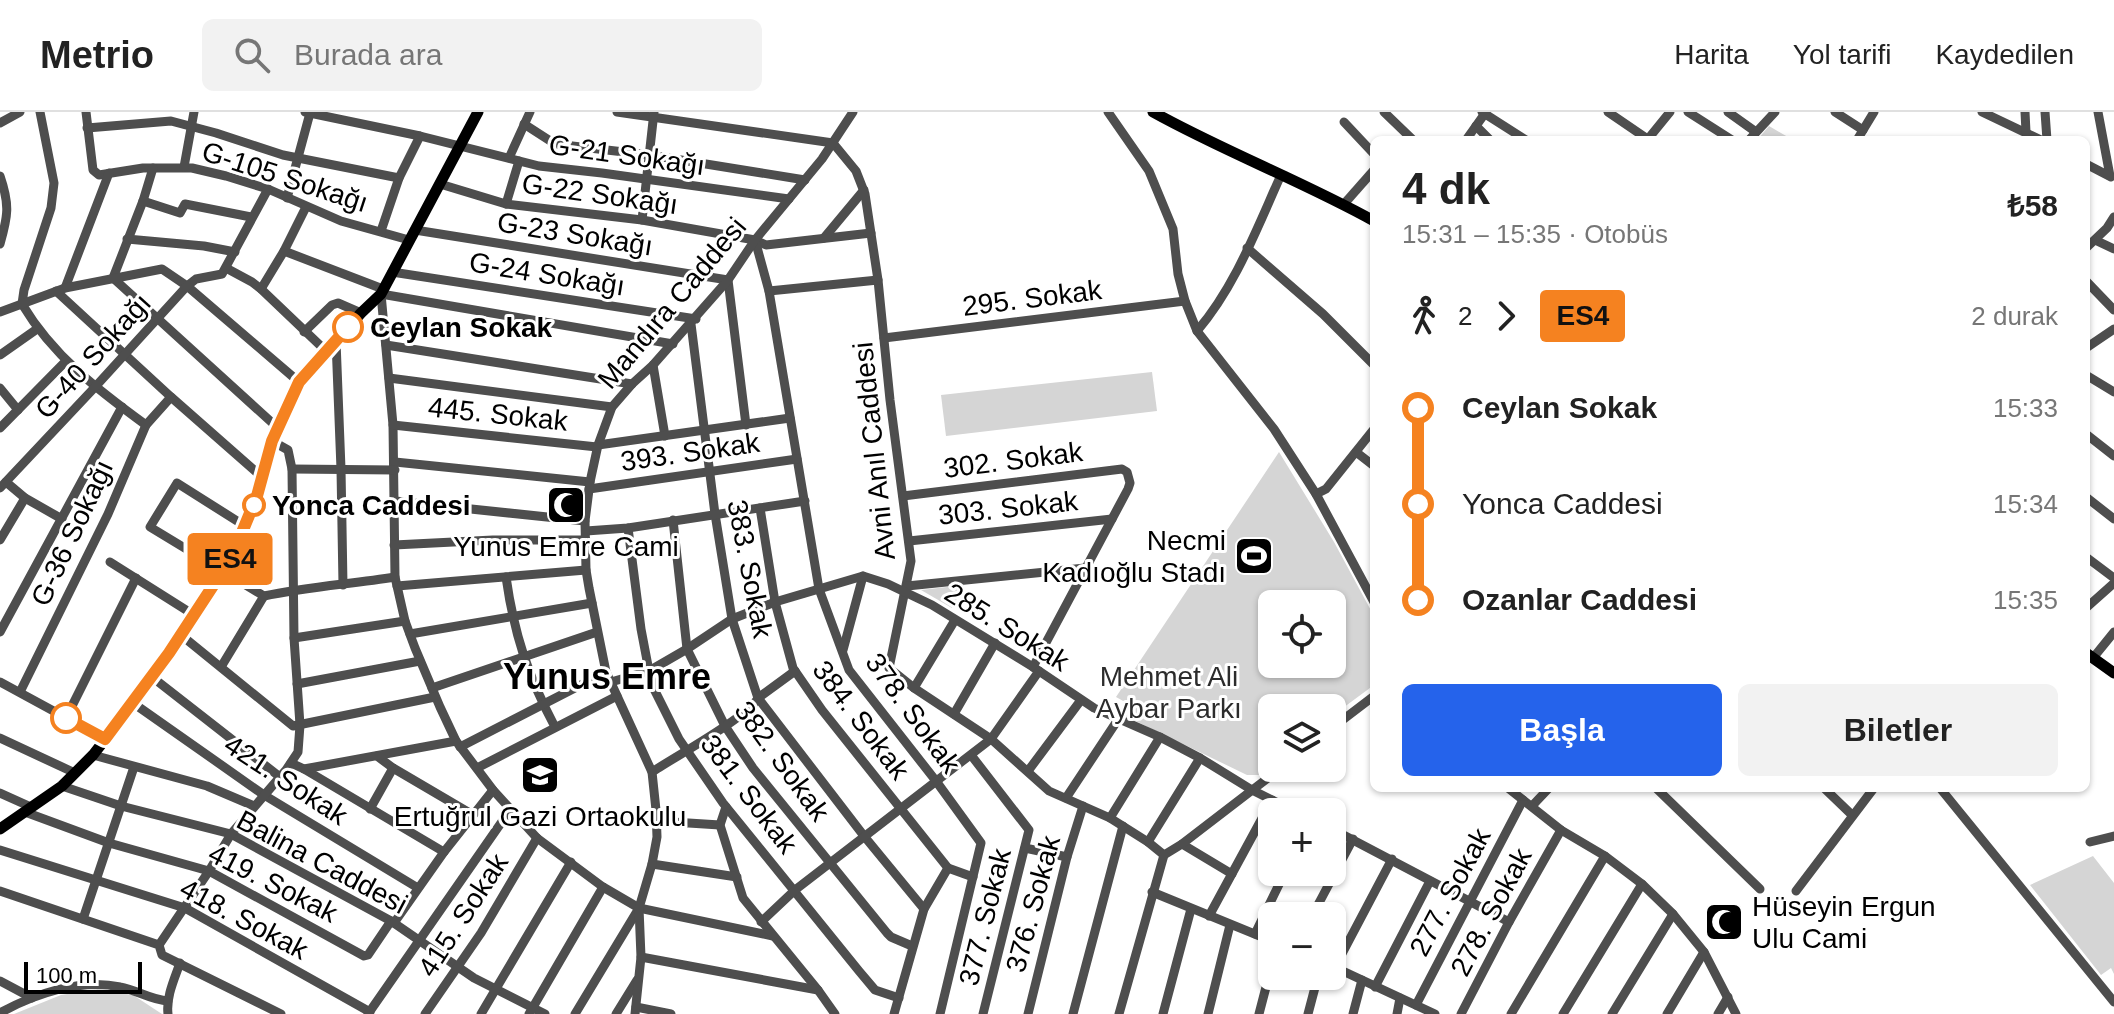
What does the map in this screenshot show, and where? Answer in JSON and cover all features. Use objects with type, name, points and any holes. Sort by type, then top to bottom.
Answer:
[{"type":"main road","points":[[0,829],[62,786],[93,755],[181,635],[236,547],[257,496],[272,441],[299,382],[382,291],[478,112]]},
{"type":"main road","points":[[1156,113],[1370,219]]},
{"type":"main road","points":[[2090,655],[2114,673]]},
{"type":"street","points":[[0,123],[19,112]]},
{"type":"street","points":[[40,112],[54,183],[51,208],[22,304],[37,329],[66,361],[146,425]]},
{"type":"street","points":[[60,289],[104,174],[93,170],[86,112]]},
{"type":"street","points":[[184,167],[194,112]]},
{"type":"street","points":[[506,204],[514,160],[530,112]]},
{"type":"street","points":[[617,112],[653,114],[833,143]]},
{"type":"street","name":"Mandıra Caddesi","points":[[635,1011],[641,957],[639,908],[652,864],[657,821],[652,772],[606,672],[586,570],[590,485],[597,446],[612,407],[673,344],[728,280],[755,240],[833,143],[853,112]]},
{"type":"street","points":[[1108,112],[1149,171],[1173,229],[1178,274],[1197,331],[1274,429],[1316,494],[1370,595]]},
{"type":"street","points":[[1384,112],[1406,136]]},
{"type":"street","points":[[1608,112],[1642,136]]},
{"type":"street","points":[[1651,136],[1670,112]]},
{"type":"street","points":[[1688,112],[1726,136]]},
{"type":"street","points":[[1728,112],[1752,136],[1771,113]]},
{"type":"street","points":[[1835,112],[1863,130]]},
{"type":"street","points":[[1859,136],[1874,112]]},
{"type":"street","points":[[2025,112],[2026,132]]},
{"type":"street","points":[[2044,136],[2045,112]]},
{"type":"street","points":[[2098,112],[2112,177]]},
{"type":"street","points":[[287,198],[308,113]]},
{"type":"street","name":"G-21 Sokağı","points":[[308,113],[332,114],[539,166],[789,199]]},
{"type":"street","points":[[1469,136],[1484,113],[1520,136]]},
{"type":"street","points":[[1987,113],[2035,136]]},
{"type":"street","points":[[642,220],[653,114]]},
{"type":"street","points":[[87,128],[171,116],[192,126],[298,158],[399,178]]},
{"type":"street","points":[[1344,122],[1370,150]]},
{"type":"street","points":[[524,124],[555,144],[650,155],[805,180]]},
{"type":"street","points":[[1476,126],[1486,136]]},
{"type":"street","points":[[381,231],[399,178],[420,136]]},
{"type":"street","name":"Avni Anıl Caddesi","points":[[833,143],[856,171],[864,190],[878,280],[909,541],[911,561],[889,668],[991,739],[1049,791],[1110,818],[1164,855]]},
{"type":"street","points":[[2090,166],[2112,177]]},
{"type":"street","name":"G-105 Sokağı","points":[[104,174],[184,167],[268,189],[341,221],[412,235]]},
{"type":"street","points":[[113,278],[153,168]]},
{"type":"street","points":[[1197,331],[1214,311],[1281,175]]},
{"type":"street","points":[[1344,204],[1370,175]]},
{"type":"street","points":[[0,244],[8,218],[1,180]]},
{"type":"street","name":"G-22 Sokağı","points":[[440,184],[506,204],[642,220],[755,240],[766,245],[871,233]]},
{"type":"street","points":[[268,189],[226,268],[261,289],[326,351]]},
{"type":"street","points":[[824,238],[864,190]]},
{"type":"street","points":[[143,201],[180,213],[185,204],[251,217]]},
{"type":"street","points":[[261,289],[306,207]]},
{"type":"street","points":[[2090,244],[2114,217]]},
{"type":"street","name":"G-23 Sokağı","points":[[412,235],[728,280]]},
{"type":"street","points":[[127,239],[235,252]]},
{"type":"street","name":"378. Sokak","points":[[755,240],[769,291],[819,589],[849,670],[981,843],[940,1014]]},
{"type":"street","points":[[2095,240],[2114,249]]},
{"type":"street","points":[[1247,248],[1323,314],[1370,361]]},
{"type":"street","points":[[284,251],[382,291],[673,344]]},
{"type":"street","name":"G-40 Sokağı","points":[[3,485],[187,286],[196,279],[222,274],[226,268]]},
{"type":"street","points":[[0,312],[60,289],[162,269],[187,286],[299,382]]},
{"type":"street","name":"G-24 Sokağı","points":[[392,272],[693,321]]},
{"type":"street","points":[[113,278],[279,429]]},
{"type":"street","points":[[728,280],[746,425]]},
{"type":"street","points":[[769,291],[878,280]]},
{"type":"street","points":[[2090,285],[2114,310]]},
{"type":"street","points":[[60,289],[124,355],[262,477]]},
{"type":"street","points":[[382,291],[395,466],[396,581],[405,621],[420,661],[458,744],[493,790],[537,838],[603,887],[639,908],[773,936]]},
{"type":"street","name":"295. Sokak","points":[[884,338],[1185,301]]},
{"type":"street","points":[[304,332],[332,305],[338,303],[361,313]]},
{"type":"street","name":"383. Sokak","points":[[693,321],[715,514],[732,619],[758,698],[924,909]]},
{"type":"street","points":[[0,355],[37,329]]},
{"type":"street","points":[[2090,345],[2114,329]]},
{"type":"street","points":[[336,341],[343,585]]},
{"type":"street","points":[[386,345],[632,384]]},
{"type":"street","points":[[0,428],[66,361]]},
{"type":"street","points":[[653,365],[665,436]]},
{"type":"street","points":[[2090,377],[2114,392]]},
{"type":"street","points":[[389,378],[612,407]]},
{"type":"street","points":[[0,388],[18,410]]},
{"type":"street","name":"G-36 Sokağı","points":[[20,692],[108,514],[146,425],[171,397]]},
{"type":"street","points":[[0,632],[122,407]]},
{"type":"street","name":"445. Sokak","points":[[393,425],[597,446],[790,418]]},
{"type":"street","points":[[1316,494],[1326,489],[1370,434]]},
{"type":"street","points":[[2090,437],[2114,456]]},
{"type":"street","points":[[159,945],[231,834],[298,752],[300,725],[294,638],[292,469],[288,450],[272,441]]},
{"type":"street","points":[[1356,452],[1370,463]]},
{"type":"street","name":"393. Sokak","points":[[292,469],[395,466],[590,485],[797,459]]},
{"type":"street","name":"302. Sokak","points":[[903,496],[1122,469],[1127,472],[1130,483],[1112,519]]},
{"type":"street","points":[[245,526],[177,483],[150,527],[264,596],[343,585],[586,570]]},
{"type":"street","points":[[3,485],[62,519]]},
{"type":"street","points":[[0,540],[25,498]]},
{"type":"street","points":[[2090,500],[2114,519]]},
{"type":"street","points":[[395,501],[586,531]]},
{"type":"street","points":[[394,545],[628,528],[805,501]]},
{"type":"street","name":"384. Sokak","points":[[760,508],[775,602],[795,671],[822,710],[948,868]]},
{"type":"street","points":[[761,922],[795,890],[991,739],[1036,669],[1112,519]]},
{"type":"street","name":"303. Sokak","points":[[909,541],[1112,519]]},
{"type":"street","name":"382. Sokak","points":[[673,520],[687,649],[725,726],[753,768],[887,933],[912,946]]},
{"type":"street","name":"381. Sokak","points":[[628,528],[649,671],[654,689],[679,739],[726,807],[875,990],[899,998]]},
{"type":"street","points":[[2090,560],[2114,581],[2090,604]]},
{"type":"street","points":[[110,562],[194,615]]},
{"type":"street","points":[[611,682],[649,671],[732,619],[775,602],[863,576],[906,589],[1085,568]]},
{"type":"street","points":[[843,651],[863,576]]},
{"type":"street","points":[[506,577],[511,617],[523,659],[555,727]]},
{"type":"street","points":[[66,718],[136,578]]},
{"type":"street","name":"285. Sokak","points":[[906,589],[1094,708],[1160,737],[1268,798]]},
{"type":"street","points":[[221,667],[264,596]]},
{"type":"street","points":[[410,634],[592,603]]},
{"type":"street","points":[[914,688],[955,620]]},
{"type":"street","points":[[294,638],[405,621]]},
{"type":"street","points":[[181,635],[293,726],[433,692],[597,632]]},
{"type":"street","points":[[2090,655],[2114,632]]},
{"type":"street","points":[[954,714],[995,643]]},
{"type":"street","points":[[297,684],[420,661]]},
{"type":"street","points":[[652,772],[725,726],[795,671]]},
{"type":"street","points":[[304,769],[458,744],[606,672]]},
{"type":"street","points":[[152,677],[280,777]]},
{"type":"street","points":[[0,682],[105,739]]},
{"type":"street","points":[[477,768],[617,696]]},
{"type":"street","points":[[1346,717],[1370,699]]},
{"type":"street","points":[[1028,771],[1081,700]]},
{"type":"street","name":"421. Sokak","points":[[133,703],[264,795],[418,888]]},
{"type":"street","points":[[1066,798],[1119,718]]},
{"type":"street","points":[[1110,818],[1160,737]]},
{"type":"street","points":[[0,738],[75,773]]},
{"type":"street","points":[[93,755],[207,786],[254,806]]},
{"type":"street","name":"377. Sokak","points":[[971,755],[1029,830],[983,1014]]},
{"type":"street","points":[[377,756],[473,815]]},
{"type":"street","points":[[1148,842],[1200,758]]},
{"type":"street","points":[[291,763],[444,852]]},
{"type":"street","points":[[83,919],[134,767]]},
{"type":"street","points":[[370,809],[393,768]]},
{"type":"street","points":[[1119,1014],[1164,855],[1263,782]]},
{"type":"street","name":"Balina Caddesi","points":[[62,786],[121,806],[231,834],[393,922],[456,967],[531,1011],[545,1014]]},
{"type":"street","points":[[393,922],[493,790]]},
{"type":"street","points":[[1513,792],[1561,830],[1605,856],[1642,884],[1673,914],[1704,952],[1736,1014]]},
{"type":"street","name":"277. Sokak","points":[[1416,1005],[1470,901],[1528,803],[1543,792]]},
{"type":"street","points":[[1660,792],[1760,889]]},
{"type":"street","points":[[1828,792],[1852,815]]},
{"type":"street","points":[[1796,891],[1871,792]]},
{"type":"street","points":[[1943,792],[2114,1002]]},
{"type":"street","name":"419. Sokak","points":[[0,793],[28,810],[109,843],[209,871],[364,956],[393,922]]},
{"type":"street","name":"376. Sokak","points":[[1028,1014],[1067,857],[1083,806]]},
{"type":"street","points":[[726,807],[720,825],[743,898],[835,1014]]},
{"type":"street","points":[[369,1013],[510,810]]},
{"type":"street","points":[[657,821],[720,825]]},
{"type":"street","points":[[1073,1014],[1123,826]]},
{"type":"street","points":[[1209,916],[1258,826]]},
{"type":"street","name":"278. Sokak","points":[[1461,1014],[1561,830]]},
{"type":"street","points":[[1346,836],[1509,922]]},
{"type":"street","points":[[2090,842],[2114,836]]},
{"type":"street","name":"415. Sokak","points":[[425,1014],[481,933],[537,838]]},
{"type":"street","points":[[1319,902],[1353,839]]},
{"type":"street","points":[[1182,844],[1232,874]]},
{"type":"street","points":[[1025,848],[1067,857]]},
{"type":"street","name":"418. Sokak","points":[[0,850],[185,908],[369,1013]]},
{"type":"street","points":[[1511,1014],[1605,856]]},
{"type":"street","points":[[1346,943],[1392,859]]},
{"type":"street","points":[[481,1014],[571,862]]},
{"type":"street","points":[[652,864],[737,877]]},
{"type":"street","points":[[894,1014],[924,909],[948,868],[973,877]]},
{"type":"street","points":[[1375,987],[1430,881]]},
{"type":"street","points":[[1563,1014],[1642,884]]},
{"type":"street","points":[[1255,934],[1278,886]]},
{"type":"street","points":[[531,1011],[603,887]]},
{"type":"street","points":[[0,891],[159,945]]},
{"type":"street","points":[[1152,892],[1258,935]]},
{"type":"street","points":[[575,1014],[639,908]]},
{"type":"street","points":[[1163,1014],[1191,909]]},
{"type":"street","points":[[1612,1014],[1673,914]]},
{"type":"street","points":[[1208,1014],[1230,925]]},
{"type":"street","points":[[159,945],[162,955],[281,1014]]},
{"type":"street","points":[[1667,1014],[1704,952]]},
{"type":"street","points":[[641,957],[818,990]]},
{"type":"street","points":[[170,1014],[168,1001],[180,963]]},
{"type":"street","points":[[1346,973],[1435,1014]]},
{"type":"street","points":[[616,1014],[639,977]]},
{"type":"street","points":[[1353,1014],[1362,980]]},
{"type":"street","points":[[0,981],[32,998]]},
{"type":"street","points":[[0,1013],[32,998],[64,989],[99,985],[122,987],[168,1001]]},
{"type":"street","points":[[1259,1014],[1265,990]]},
{"type":"street","points":[[1308,1014],[1314,990]]},
{"type":"street","points":[[1718,1014],[1728,997]]},
{"type":"street","points":[[1397,1014],[1400,998]]},
{"type":"street","points":[[635,1011],[671,1014]]},
{"type":"green space","points":[[1769,126],[1786,136],[1760,136]]},
{"type":"green space","points":[[1152,372],[1157,411],[946,436],[941,395]]},
{"type":"green space","name":"Mehmet Ali Aybar Parkı","points":[[1279,452],[1370,609],[1370,688],[1346,706],[1346,694],[1258,694],[1258,775],[1247,775],[1119,713],[1125,702],[1116,697]]},
{"type":"green space","points":[[964,585],[952,608],[921,590]]},
{"type":"green space","points":[[2093,856],[2114,883],[2114,974],[2111,968],[2101,975],[2030,885]]},
{"type":"green space","points":[[97,989],[133,995],[162,1014],[14,1014],[61,995]]},
{"type":"bus line","name":"ES4","points":[[66,718],[105,739],[133,703],[181,635],[236,547],[257,496],[272,441],[299,382],[348,327]]},
{"type":"place","name":"Ceylan Sokak","points":[[348,327]]},
{"type":"place","name":"Yonca Caddesi","points":[[254,505]]},
{"type":"place","name":"Yunus Emre Cami","points":[[566,505]]},
{"type":"place","name":"Necmi Kadıoğlu Stadı","points":[[1254,556]]},
{"type":"place","name":"Ertuğrul Gazi Ortaokulu","points":[[540,775]]},
{"type":"place","name":"Hüseyin Ergun Ulu Cami","points":[[1724,922]]},
{"type":"district","name":"Yunus Emre","points":[[607,676]]}]
